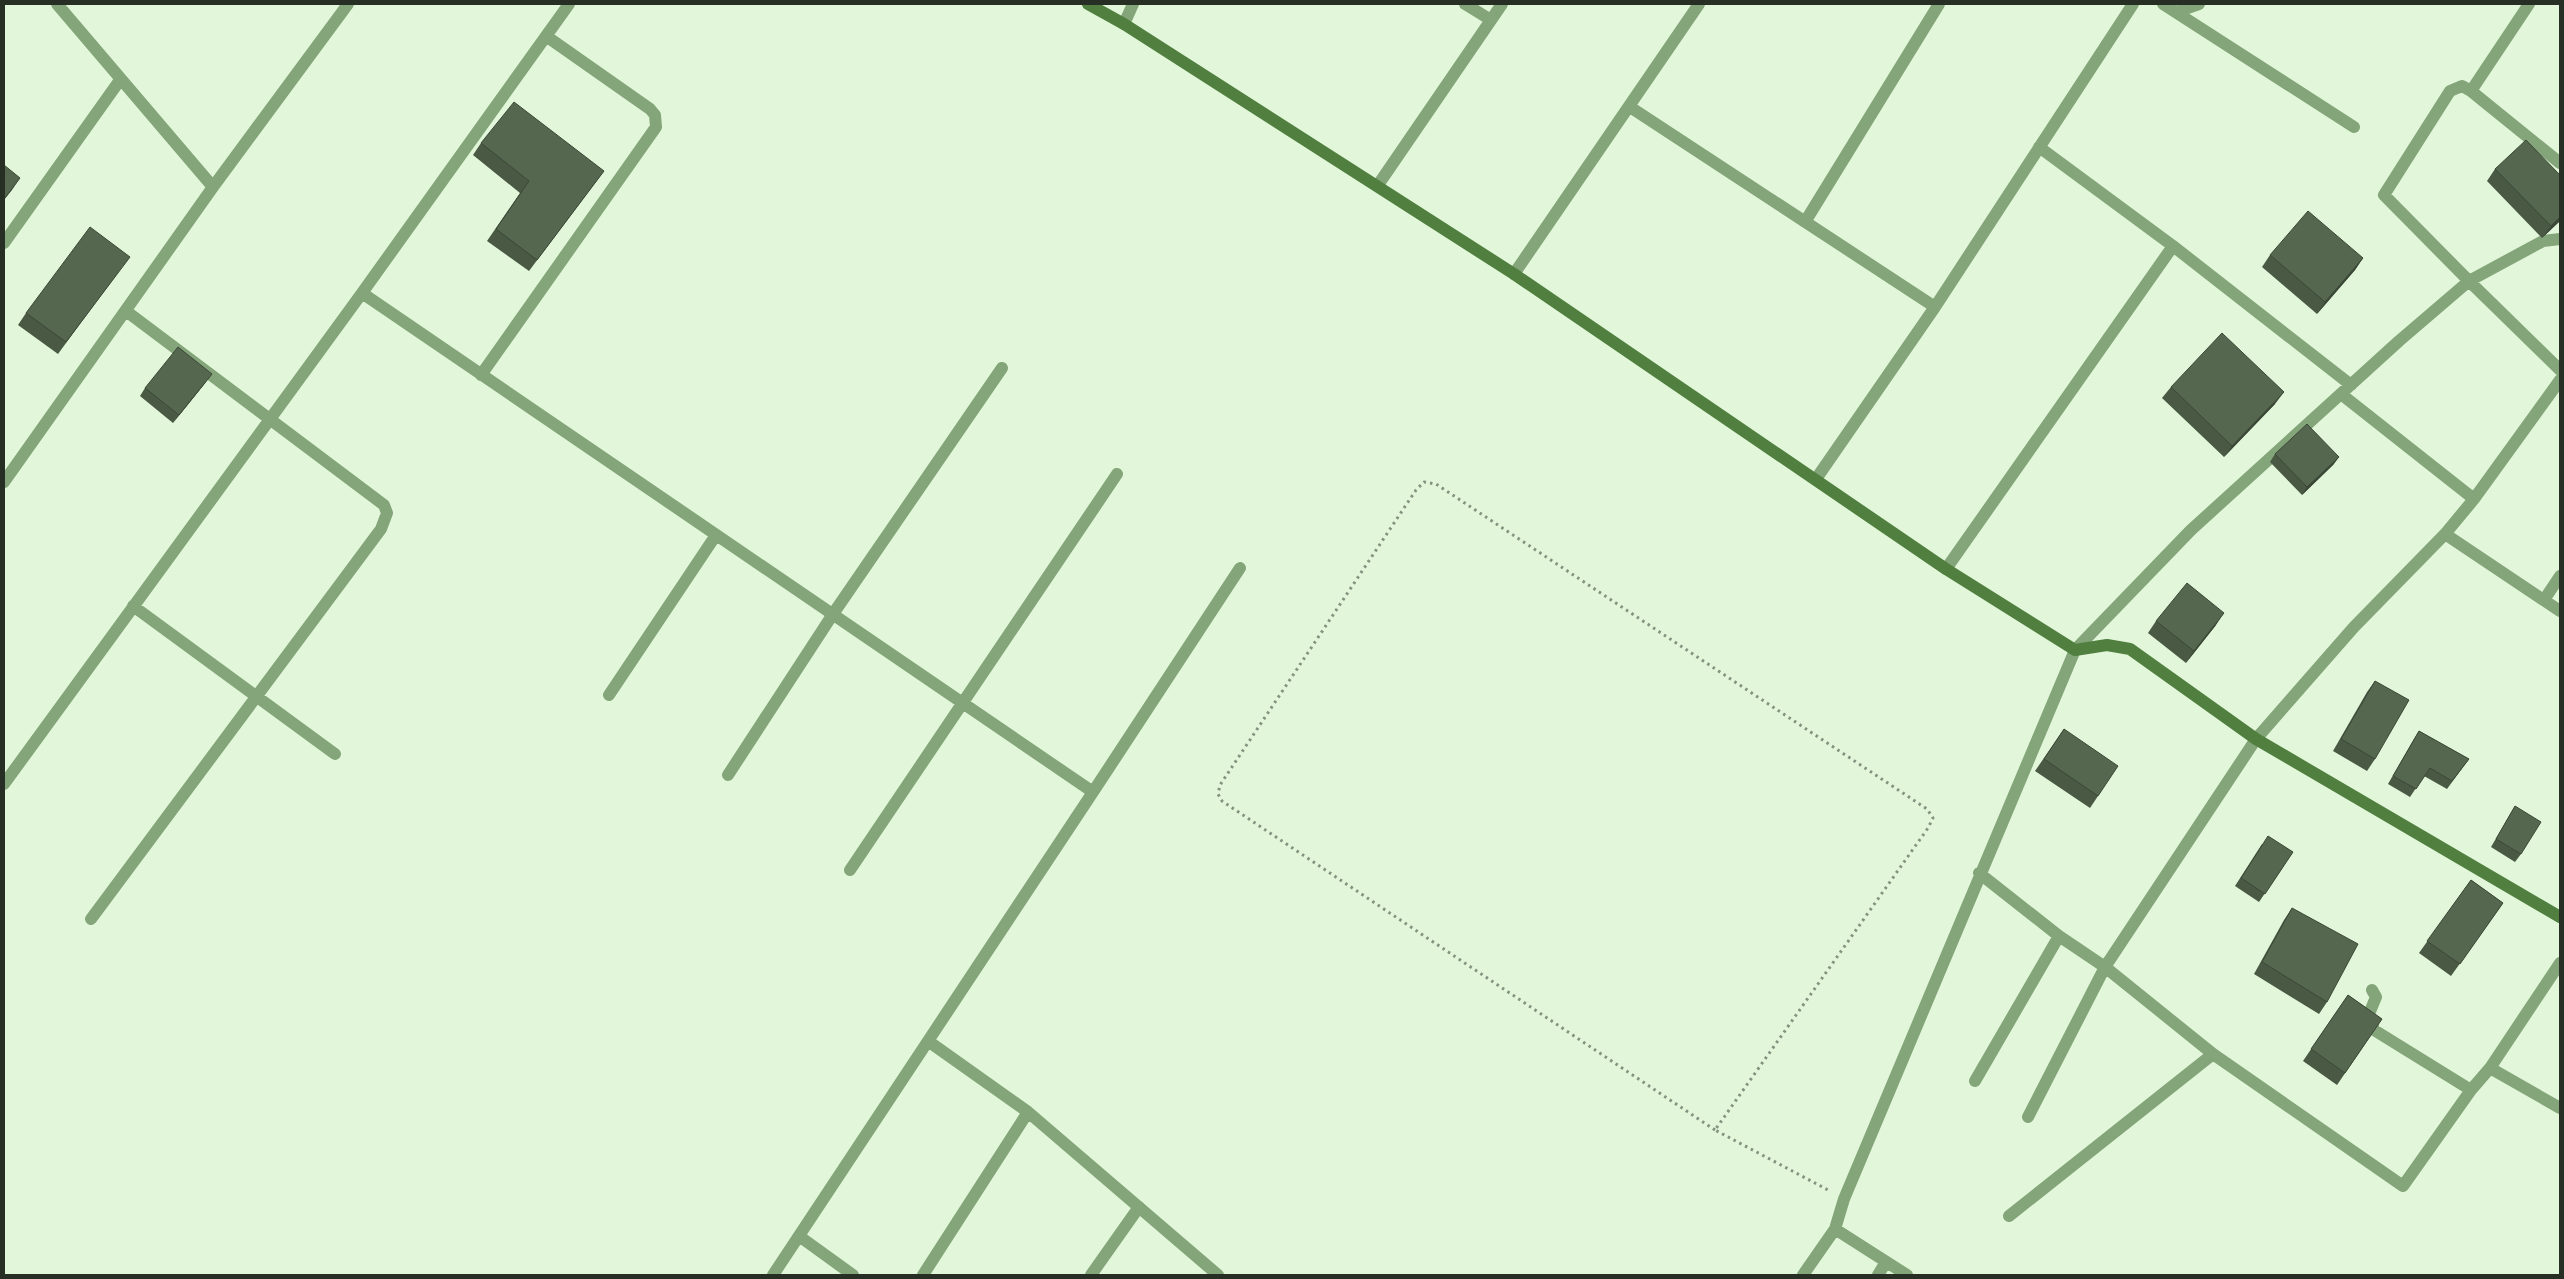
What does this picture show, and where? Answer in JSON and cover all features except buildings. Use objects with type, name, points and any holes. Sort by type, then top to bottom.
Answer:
[{"type":"main road","points":[[1088,4],[1124,24],[1514,274],[1946,569],[2075,650],[2107,645],[2130,650],[2256,739],[2560,917]]},
{"type":"street","points":[[58,4],[120,80],[213,187]]},
{"type":"street","points":[[4,482],[213,187],[348,4]]},
{"type":"street","points":[[4,784],[271,420],[569,4]]},
{"type":"street","points":[[1124,24],[1133,4]]},
{"type":"street","points":[[1465,4],[1491,20]]},
{"type":"street","points":[[1378,186],[1502,4]]},
{"type":"street","points":[[1514,274],[1699,4]]},
{"type":"street","points":[[1805,222],[1939,4]]},
{"type":"street","points":[[1816,480],[1935,307],[2133,4]]},
{"type":"street","points":[[2163,4],[2354,127]]},
{"type":"street","points":[[2176,12],[2199,4]]},
{"type":"street","points":[[2471,91],[2529,4]]},
{"type":"street","points":[[481,375],[656,127],[655,116],[650,108],[546,36]]},
{"type":"street","points":[[4,243],[120,80]]},
{"type":"street","points":[[2560,163],[2471,91],[2462,86],[2450,91],[2384,195],[2469,282],[2560,370]]},
{"type":"street","points":[[1630,107],[1935,307]]},
{"type":"street","points":[[2039,147],[2173,246],[2351,386]]},
{"type":"street","points":[[1804,1275],[1835,1228],[1844,1199],[2075,650],[2191,530],[2341,394],[2469,282],[2543,241],[2560,238]]},
{"type":"street","points":[[1946,569],[2173,246]]},
{"type":"street","points":[[362,294],[1093,792]]},
{"type":"street","points":[[90,919],[258,696],[381,528],[387,513],[384,505],[126,311]]},
{"type":"street","points":[[728,775],[833,614],[1002,368]]},
{"type":"street","points":[[2028,1118],[2105,967],[2256,739],[2354,627],[2445,534],[2474,499],[2560,380]]},
{"type":"street","points":[[2341,394],[2474,499]]},
{"type":"street","points":[[850,870],[1117,474]]},
{"type":"street","points":[[2445,534],[2560,611]]},
{"type":"street","points":[[609,695],[716,535]]},
{"type":"street","points":[[773,1275],[1240,568]]},
{"type":"street","points":[[2544,600],[2560,576]]},
{"type":"street","points":[[133,606],[335,754]]},
{"type":"street","points":[[1980,873],[2059,936],[2105,967],[2212,1054],[2404,1186],[2471,1090],[2490,1068],[2560,963]]},
{"type":"street","points":[[1975,1080],[2059,936]]},
{"type":"street","points":[[2372,990],[2376,997],[2369,1014],[2374,1030],[2471,1090]]},
{"type":"street","points":[[928,1041],[1028,1112],[1218,1275]]},
{"type":"street","points":[[2009,1216],[2212,1054]]},
{"type":"street","points":[[2490,1068],[2560,1108]]},
{"type":"street","points":[[923,1275],[1028,1112]]},
{"type":"street","points":[[1091,1275],[1139,1207]]},
{"type":"street","points":[[1835,1228],[1907,1275]]},
{"type":"street","points":[[799,1236],[853,1275]]},
{"type":"street","points":[[1878,1275],[1886,1262]]},
{"type":"path","points":[[1715,1130],[1928,828],[1933,818],[1927,809],[1436,484],[1424,482],[1416,490],[1226,777],[1218,794],[1222,801],[1715,1130],[1844,1199]]}]
